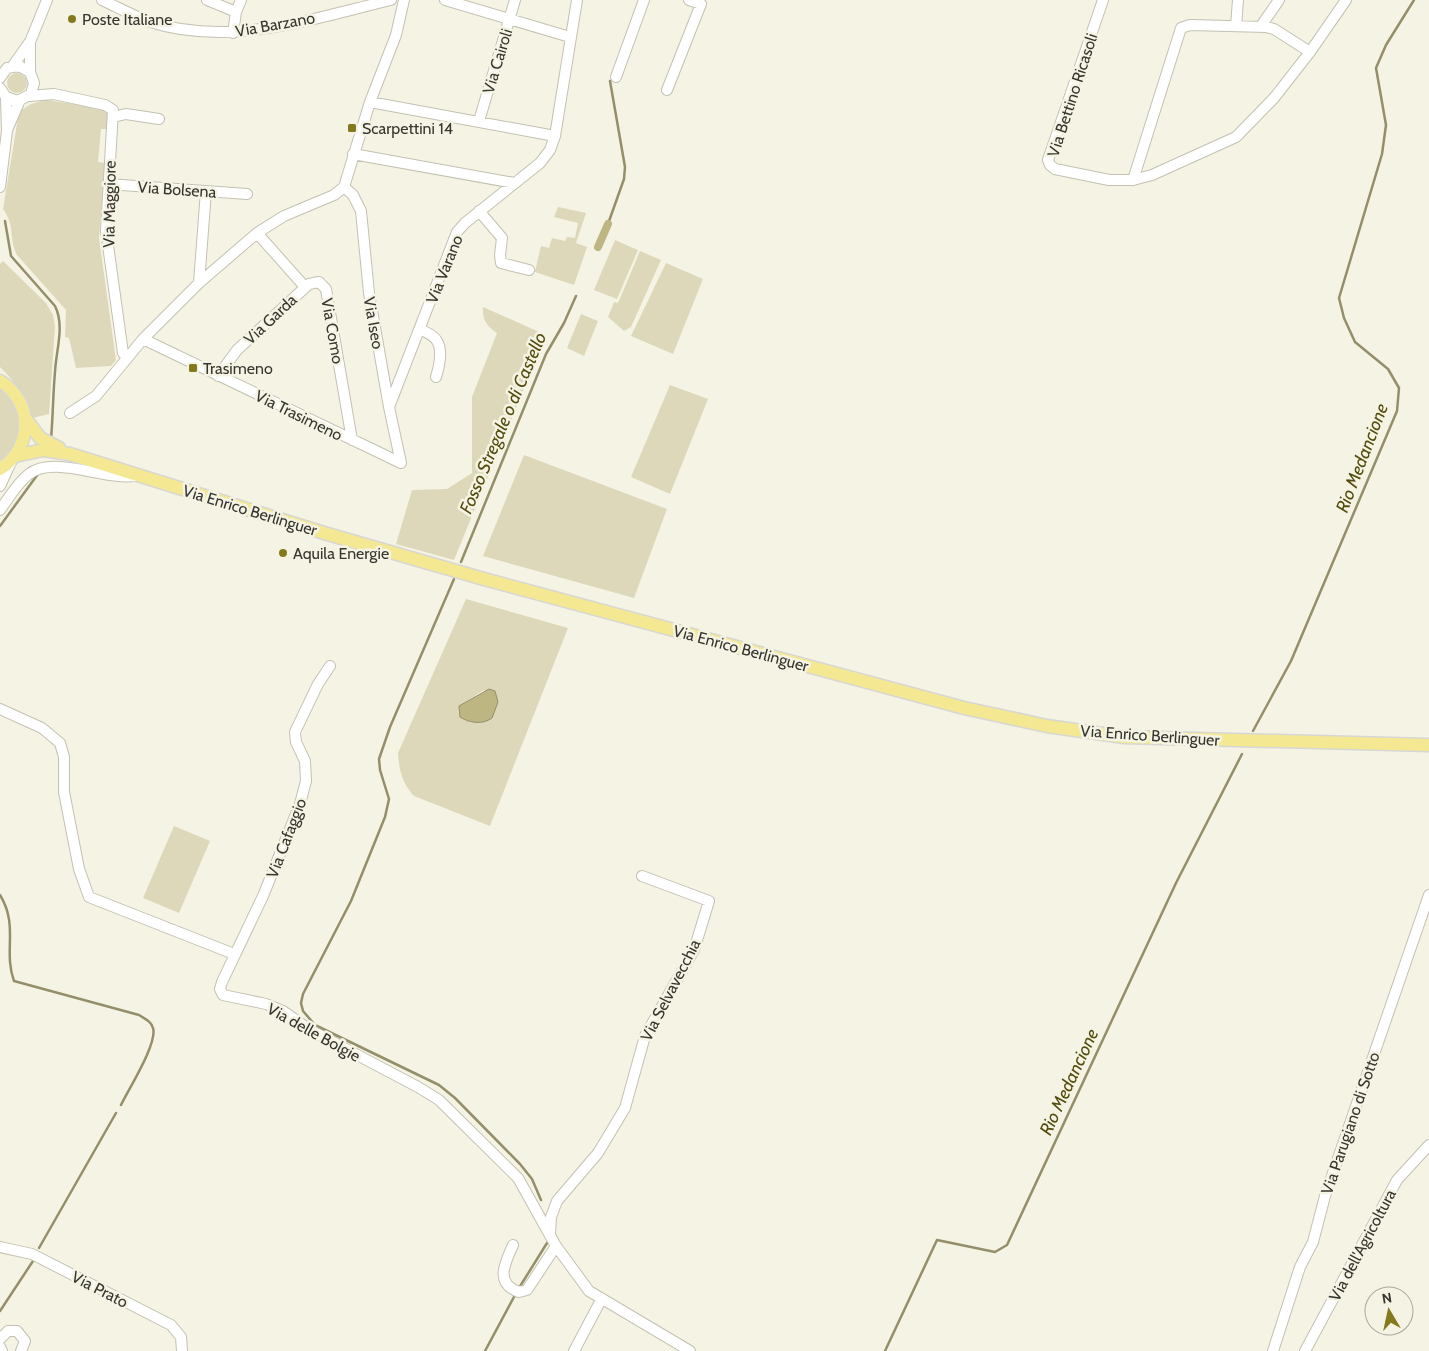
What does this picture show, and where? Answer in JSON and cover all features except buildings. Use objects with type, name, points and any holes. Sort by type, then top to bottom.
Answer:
[{"type":"main road","name":"Via Enrico Berlinguer","points":[[1,381],[17,396],[25,418],[40,438],[70,454]]},
{"type":"main road","name":"Via Enrico Berlinguer","points":[[14,458],[24,438],[25,418]]},
{"type":"main road","name":"Via Enrico Berlinguer","points":[[0,469],[14,458],[43,450],[70,454],[324,533],[475,576],[964,708],[1032,723],[1116,736],[1429,745]]},
{"type":"street","name":"Via Barzano","points":[[102,0],[153,22],[201,32],[233,33],[272,28],[391,0]]},
{"type":"street","points":[[207,0],[236,12]]},
{"type":"street","points":[[233,33],[240,0]]},
{"type":"street","points":[[70,413],[96,396],[143,339],[199,283],[257,233],[284,216],[334,196],[344,187],[370,102],[396,35],[404,0]]},
{"type":"street","points":[[445,0],[570,37]]},
{"type":"street","name":"Via Cairoli","points":[[479,121],[515,0]]},
{"type":"street","name":"Via Varano","points":[[389,407],[457,232],[544,159],[555,136],[577,0]]},
{"type":"street","points":[[616,77],[644,0]]},
{"type":"street","points":[[667,90],[701,4],[689,0]]},
{"type":"street","name":"Via Bettino Ricasoli","points":[[1104,0],[1048,162],[1057,170],[1109,180],[1133,180]]},
{"type":"street","points":[[1236,26],[1238,0]]},
{"type":"street","points":[[1261,26],[1279,0]]},
{"type":"street","points":[[1133,180],[1152,175],[1236,137],[1274,98],[1310,52],[1346,0]]},
{"type":"street","points":[[0,78],[30,42],[45,3]]},
{"type":"street","points":[[1133,180],[1181,28],[1190,25],[1261,26],[1274,29],[1310,52]]},
{"type":"street","points":[[6,131],[25,98],[34,89],[30,42]]},
{"type":"street","points":[[6,69],[22,66],[54,94]]},
{"type":"street","points":[[0,187],[6,131],[2,91],[25,98],[54,94],[108,106],[113,110],[113,117],[126,114],[159,118]]},
{"type":"street","points":[[370,102],[555,136]]},
{"type":"street","name":"Via Maggiore","points":[[113,117],[106,243],[122,353],[127,358]]},
{"type":"street","points":[[353,154],[514,183]]},
{"type":"street","name":"Via Bolsena","points":[[108,184],[247,194]]},
{"type":"street","name":"Via Iseo","points":[[344,187],[353,195],[361,211],[369,293],[389,407],[402,463]]},
{"type":"street","points":[[199,283],[206,191]]},
{"type":"street","points":[[480,211],[502,238],[500,256],[502,263],[529,270]]},
{"type":"street","name":"Via Como","points":[[257,233],[305,287],[316,282],[322,284],[326,289],[352,440]]},
{"type":"street","name":"Via Garda","points":[[218,376],[237,350],[305,287]]},
{"type":"street","points":[[420,329],[435,338],[438,343],[440,364],[436,377]]},
{"type":"street","name":"Via Trasimeno","points":[[143,339],[402,463]]},
{"type":"street","points":[[0,486],[14,458]]},
{"type":"street","points":[[0,510],[24,478],[38,468],[55,467],[128,477],[141,476]]},
{"type":"street","name":"Via Cafaggio","points":[[234,954],[263,896],[300,804],[306,775],[305,761],[296,742],[295,732],[318,684],[330,666]]},
{"type":"street","points":[[0,709],[42,728],[60,743],[64,757],[64,792],[79,870],[89,897],[234,954]]},
{"type":"street","name":"Via Selvavecchia","points":[[550,1235],[552,1216],[557,1201],[598,1153],[625,1108],[645,1036],[694,950],[709,901],[642,876]]},
{"type":"street","name":"Via Parugiano di Sotto","points":[[1273,1351],[1300,1267],[1312,1242],[1331,1178],[1429,895]]},
{"type":"street","name":"Via delle Bolgie","points":[[234,954],[220,989],[223,995],[266,1004],[283,1011],[310,1030],[439,1100],[518,1178],[556,1246],[585,1287],[601,1300],[690,1351]]},
{"type":"street","name":"Via dell'Agricoltura","points":[[1305,1351],[1397,1180],[1429,1145]]},
{"type":"street","points":[[513,1245],[503,1269],[503,1278],[506,1284],[519,1292],[527,1290],[556,1246]]},
{"type":"street","name":"Via Prato","points":[[0,1247],[32,1254],[171,1325],[181,1337],[182,1351]]},
{"type":"street","points":[[574,1351],[601,1300]]},
{"type":"street","points":[[0,1339],[8,1331],[17,1331],[23,1337],[23,1351]]},
{"type":"street","points":[[0,1347],[2,1351]]},
{"type":"shaded area","points":[[17,73],[24,76],[27,83],[24,90],[17,93],[10,90],[7,83],[10,76]]},
{"type":"shaded area","points":[[46,100],[102,108],[107,111],[108,129],[101,129],[98,162],[105,163],[99,238],[116,360],[111,366],[76,368],[69,338],[65,337],[66,310],[17,255],[14,249],[11,227],[3,209],[19,112],[31,104]]},
{"type":"shaded area","points":[[558,207],[586,213],[576,243],[587,247],[574,285],[535,272],[541,246],[549,248],[552,238],[565,241],[567,237],[575,238],[578,223],[554,217]]},
{"type":"shaded area","points":[[615,240],[638,250],[617,299],[594,290]]},
{"type":"shaded area","points":[[640,251],[661,260],[631,327],[624,331],[608,317],[614,302],[618,303]]},
{"type":"shaded area","points":[[3,261],[46,303],[53,315],[55,326],[49,414],[32,418],[20,390],[0,367],[0,264]]},
{"type":"shaded area","points":[[666,263],[703,279],[673,354],[631,336]]},
{"type":"shaded area","points":[[483,307],[546,335],[454,560],[396,544],[412,490],[447,489],[472,473],[472,397],[497,333],[486,322],[483,315]]},
{"type":"shaded area","points":[[581,314],[598,321],[584,356],[567,348]]},
{"type":"shaded area","points":[[670,385],[708,399],[670,494],[631,477]]},
{"type":"shaded area","points":[[0,389],[14,405],[18,425],[14,445],[0,461]]},
{"type":"shaded area","points":[[524,455],[667,509],[634,598],[483,556]]},
{"type":"shaded area","points":[[466,599],[568,628],[490,826],[414,796],[402,776],[398,753]],"holes":[[[484,690],[497,705],[491,718],[459,713],[459,706]]]},
{"type":"shaded area","points":[[489,689],[495,691],[498,702],[492,718],[484,722],[476,722],[460,717],[459,706]]},
{"type":"shaded area","points":[[174,826],[210,841],[179,913],[143,898]]},
{"type":"waterway","name":"Rio Medancione","points":[[1253,731],[1291,661],[1397,411],[1399,388],[1388,369],[1355,342],[1344,318],[1339,298],[1382,154],[1386,125],[1376,68],[1386,45],[1414,0]]},
{"type":"waterway","name":"Fosso Stregale o di Castello","points":[[608,224],[624,179],[625,167],[610,81]]},
{"type":"waterway","points":[[5,221],[11,256],[55,306],[58,314],[60,330],[54,380],[51,439]]},
{"type":"waterway","name":"Fosso Stregale o di Castello","points":[[598,247],[608,224]]},
{"type":"waterway","name":"Fosso Stregale o di Castello","points":[[461,562],[546,354],[564,323],[576,296]]},
{"type":"waterway","points":[[0,526],[38,474]]},
{"type":"waterway","name":"Fosso Stregale o di Castello","points":[[454,579],[390,727],[379,759],[380,770],[389,799],[385,817],[351,901],[303,994],[301,1003],[303,1011],[315,1025],[439,1085],[455,1098],[520,1164],[532,1179],[541,1200]]},
{"type":"waterway","name":"Rio Medancione","points":[[885,1351],[937,1240],[995,1252],[1007,1245],[1176,883],[1242,754]]},
{"type":"waterway","points":[[0,895],[9,917],[10,959],[14,981],[139,1015],[151,1024],[153,1035],[147,1055],[121,1105]]},
{"type":"waterway","points":[[39,1248],[116,1113]]},
{"type":"waterway","name":"Fosso Stregale o di Castello","points":[[519,1288],[547,1243]]},
{"type":"waterway","points":[[0,1311],[33,1261]]},
{"type":"waterway","name":"Fosso Stregale o di Castello","points":[[485,1351],[515,1295]]},
{"type":"place","name":"Poste Italiane","points":[[72,19]]},
{"type":"place","name":"Scarpettini 14","points":[[352,128]]},
{"type":"place","name":"Trasimeno","points":[[193,368]]},
{"type":"place","name":"Aquila Energie","points":[[283,553]]}]
